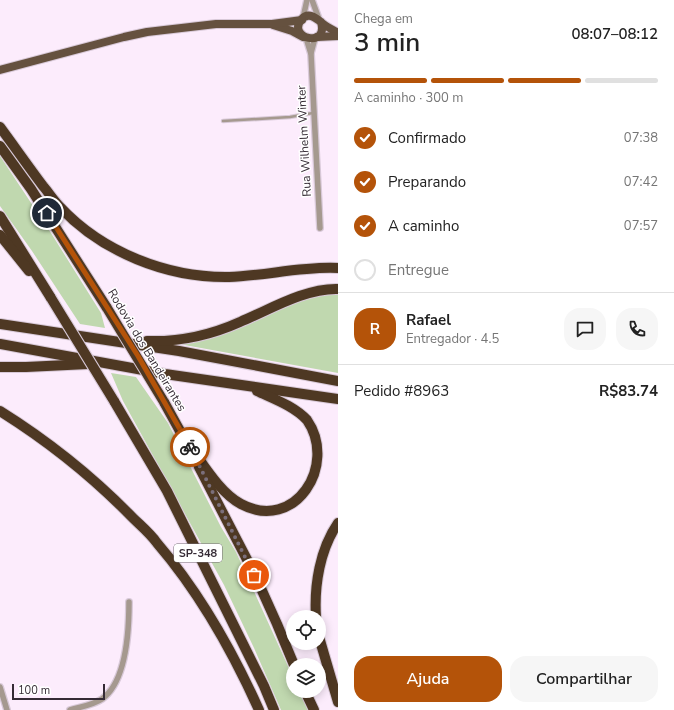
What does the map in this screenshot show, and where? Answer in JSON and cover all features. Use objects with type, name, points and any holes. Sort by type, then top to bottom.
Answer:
[{"type":"highway","points":[[0,127],[59,206],[86,231],[131,257],[175,271],[215,276],[249,276],[311,268],[338,268]]},
{"type":"highway","name":"Rodovia dos Bandeirantes","points":[[0,146],[31,189],[107,308],[189,445],[254,575],[291,658]]},
{"type":"highway","name":"SP-348","points":[[0,216],[45,287],[167,491],[264,686],[274,710]]},
{"type":"highway","points":[[0,235],[23,265],[45,287]]},
{"type":"highway","points":[[104,340],[158,342],[183,339],[229,327],[296,297],[314,292],[338,289]]},
{"type":"highway","points":[[0,317],[51,332]]},
{"type":"highway","points":[[0,324],[179,351],[338,381]]},
{"type":"highway","points":[[0,344],[246,386],[338,399]]},
{"type":"highway","points":[[0,367],[108,363]]},
{"type":"highway","points":[[189,445],[225,491],[233,499],[250,508],[263,511],[279,510],[292,505],[305,496],[312,488],[320,468],[321,446],[314,429],[299,413],[282,402],[246,386]]},
{"type":"highway","points":[[0,411],[21,424],[70,460],[118,502],[157,542],[188,583],[215,624],[239,666],[259,710]]},
{"type":"highway","points":[[316,610],[318,575],[327,545],[338,523]]},
{"type":"highway","points":[[327,545],[338,530]]},
{"type":"highway","points":[[323,650],[338,702]]},
{"type":"highway","points":[[308,698],[314,710]]},
{"type":"main road","points":[[0,70],[147,32],[216,24],[272,24],[311,16],[338,33]]},
{"type":"main road","points":[[302,19],[299,23],[299,31],[305,38]]},
{"type":"main road","points":[[316,38],[322,30],[320,21]]},
{"type":"main road","points":[[272,24],[292,31],[305,38],[338,36]]},
{"type":"street","points":[[302,19],[306,0]]},
{"type":"street","points":[[312,0],[320,21]]},
{"type":"street","name":"Rua Wilhelm Winter","points":[[305,38],[311,54],[320,228]]},
{"type":"street","name":"Rua Wilhelm Winter","points":[[311,54],[316,38]]},
{"type":"street","points":[[70,710],[78,709],[102,699],[109,692],[118,677],[128,634],[129,602]]},
{"type":"street","points":[[0,687],[7,710]]},
{"type":"lane","points":[[223,122],[290,117],[313,113]]},
{"type":"green space","points":[[0,156],[51,233],[101,313],[105,328],[80,324],[32,251],[0,206]]},
{"type":"green space","points":[[338,291],[338,373],[168,342],[286,303]]},
{"type":"green space","points":[[111,373],[136,377],[168,423],[221,527],[236,552],[286,662],[286,698],[302,698],[308,710],[281,710],[224,585],[123,401]]},
{"type":"way so far","points":[[190,447],[254,575]]},
{"type":"route","points":[[47,213],[138,356],[190,447]]}]
